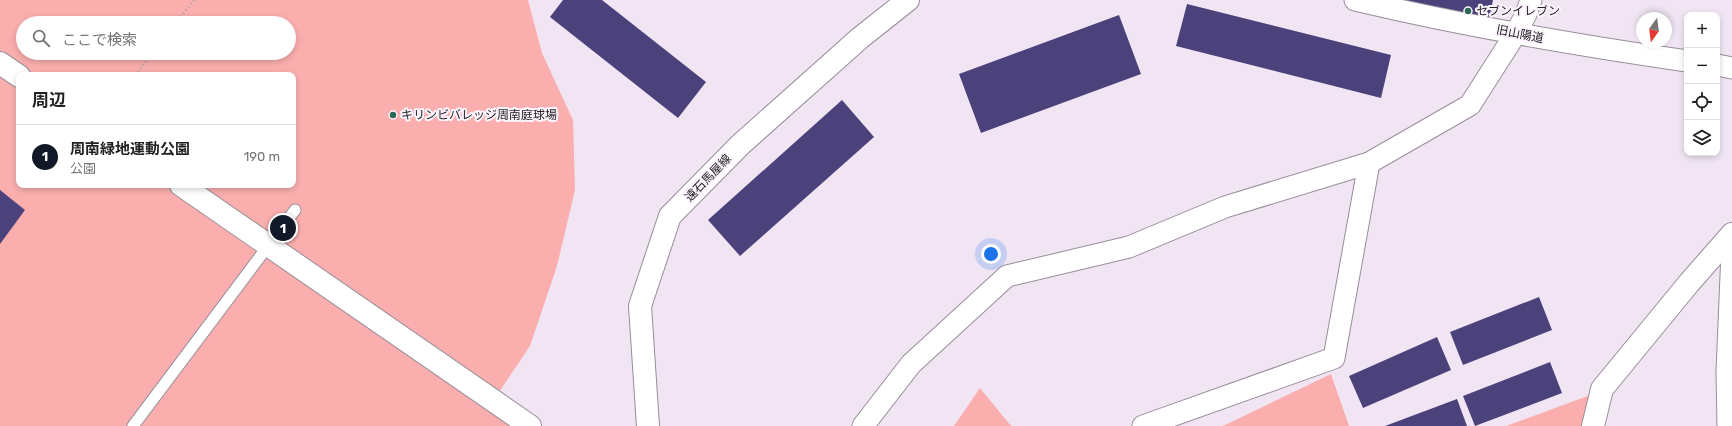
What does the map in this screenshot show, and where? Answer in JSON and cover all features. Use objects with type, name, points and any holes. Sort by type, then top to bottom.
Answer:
[{"type":"street","name":"遠石馬屋線","points":[[648,426],[640,306],[670,216],[740,144],[860,38],[908,0]]},
{"type":"street","name":"旧山陽道","points":[[1355,0],[1426,17],[1516,34],[1684,61]]},
{"type":"street","points":[[863,426],[911,364],[1007,276],[1129,247],[1226,207],[1370,163],[1470,105],[1516,34],[1531,0]]},
{"type":"street","points":[[0,63],[16,74]]},
{"type":"street","points":[[1720,66],[1732,68]]},
{"type":"street","points":[[1143,426],[1334,358],[1370,163]]},
{"type":"street","points":[[185,188],[530,426]]},
{"type":"street","points":[[1593,426],[1602,389],[1689,283],[1732,234]]},
{"type":"street","points":[[1728,426],[1727,371],[1732,252]]},
{"type":"lane","points":[[133,426],[270,246],[295,210]]},
{"type":"path","points":[[181,16],[194,0]]},
{"type":"path","points":[[138,72],[148,60]]},
{"type":"shaded area","points":[[0,0],[528,0],[542,53],[573,120],[575,190],[557,266],[530,346],[491,404],[526,426],[0,426]]},
{"type":"shaded area","points":[[1331,374],[1349,426],[1223,426]]},
{"type":"shaded area","points":[[980,388],[1011,426],[954,426]]},
{"type":"shaded area","points":[[1593,394],[1586,426],[1506,426]]},
{"type":"building","points":[[563,0],[602,0],[706,82],[678,118],[550,17]]},
{"type":"building","name":"セブンイレブン","points":[[1403,0],[1493,0],[1489,19],[1402,4]]},
{"type":"building","points":[[1187,4],[1391,55],[1381,98],[1176,46]]},
{"type":"building","points":[[1119,15],[1141,74],[981,133],[959,74]]},
{"type":"building","points":[[842,100],[874,137],[740,256],[708,220]]},
{"type":"building","points":[[0,190],[25,210],[0,244]]},
{"type":"building","points":[[1539,297],[1552,330],[1463,365],[1450,332]]},
{"type":"building","points":[[1437,337],[1451,370],[1363,408],[1349,376]]},
{"type":"building","points":[[1550,362],[1562,393],[1475,426],[1463,396]]},
{"type":"building","points":[[1457,399],[1467,426],[1385,426]]},
{"type":"place","name":"セブンイレブン","points":[[1468,11]]},
{"type":"place","name":"キリンビバレッジ周南庭球場","points":[[393,115]]},
{"type":"place","name":"周南緑地運動公園","points":[[283,228]]}]
